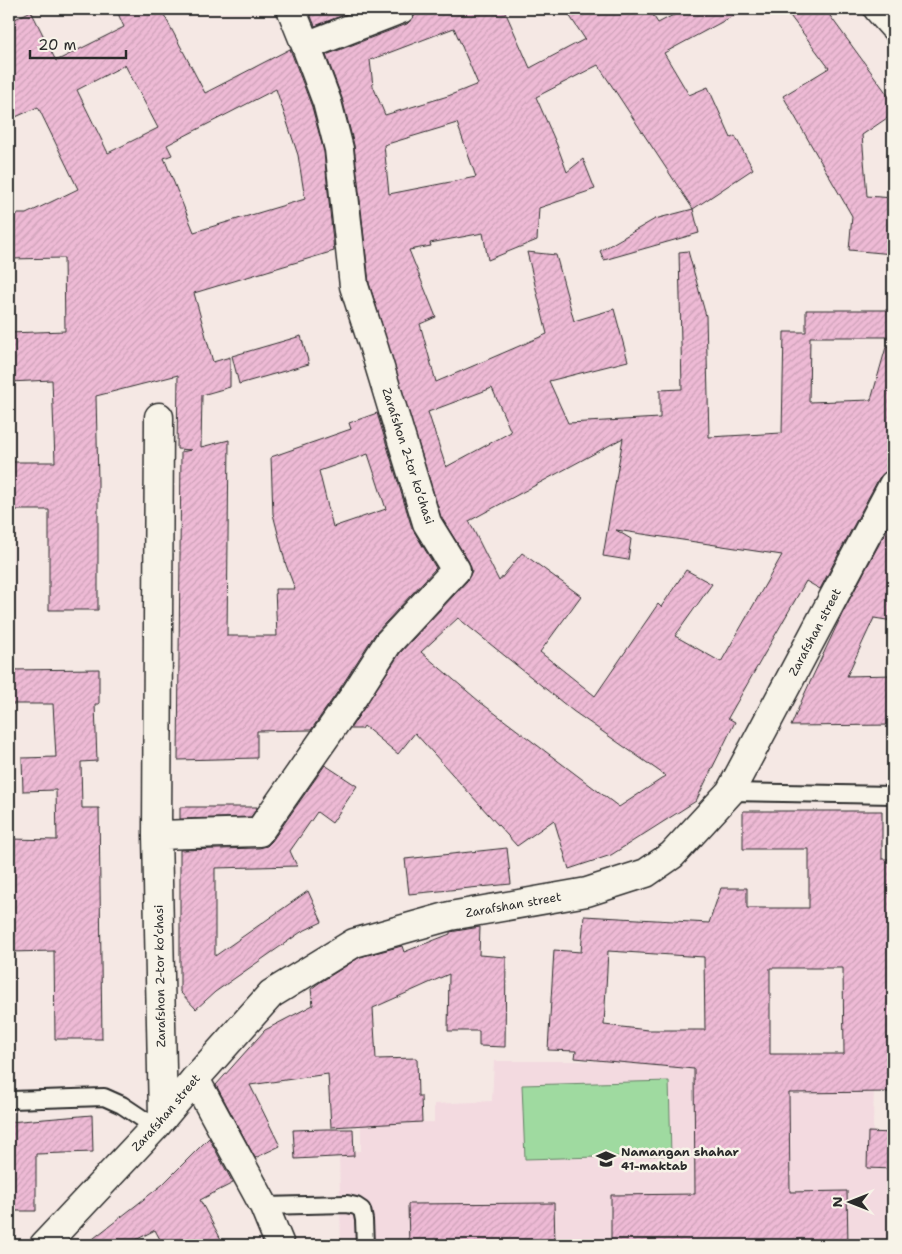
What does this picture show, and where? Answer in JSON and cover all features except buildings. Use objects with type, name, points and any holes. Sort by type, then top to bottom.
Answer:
[{"type":"street","name":"Zarafshon 2-tor koʼchasi","points":[[157,835],[259,832],[388,644],[456,570],[427,523],[354,286],[339,149],[327,102],[291,9]]},
{"type":"street","points":[[306,46],[401,9]]},
{"type":"street","points":[[878,9],[893,26]]},
{"type":"street","name":"Zarafshon 2-tor koʼchasi","points":[[159,417],[157,835],[159,1122]]},
{"type":"street","name":"Zarafshan street","points":[[44,1245],[159,1122],[270,994],[354,943],[450,916],[587,892],[646,873],[672,855],[730,792],[893,486]]},
{"type":"street","points":[[195,1079],[264,1206],[280,1245]]},
{"type":"lane","points":[[730,792],[893,795]]},
{"type":"lane","points":[[10,1100],[104,1097],[159,1122]]},
{"type":"lane","points":[[264,1206],[347,1204],[356,1206],[362,1210],[365,1245]]},
{"type":"shaded area","name":"Namangan shahar 41-maktab","points":[[494,1061],[639,1061],[874,1085],[872,1166],[893,1168],[893,1245],[341,1245],[339,1152],[361,1151],[361,1121],[434,1122],[434,1104],[492,1101]]},
{"type":"green space","points":[[669,1081],[671,1155],[525,1159],[522,1085]]},
{"type":"place","name":"Namangan shahar 41-maktab","points":[[606,1159]]}]
